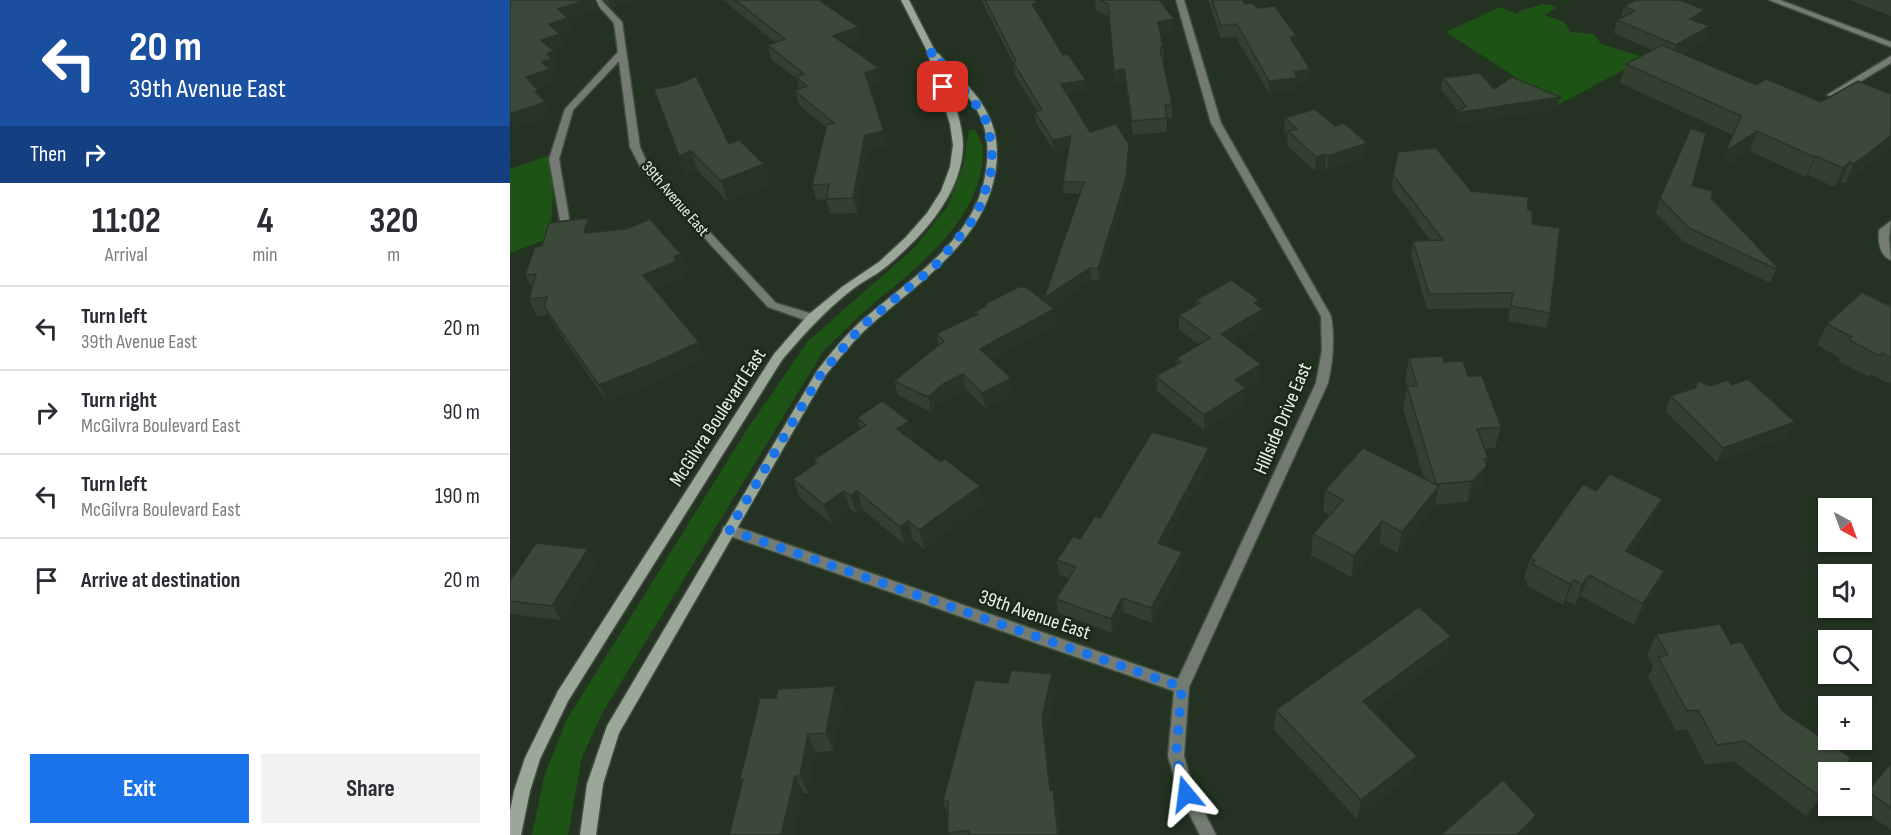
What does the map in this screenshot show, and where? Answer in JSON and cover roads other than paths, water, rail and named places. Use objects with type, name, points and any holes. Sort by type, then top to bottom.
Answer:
[{"type":"street","name":"39th Avenue East","points":[[597,0],[618,22],[635,147],[645,168],[772,305],[812,318]]},
{"type":"street","name":"McGilvra Boulevard East","points":[[513,835],[522,791],[533,758],[562,696],[778,357],[812,318],[846,289],[883,264],[910,239],[931,215],[946,191],[955,167],[958,145],[955,124],[931,51],[905,0]]},
{"type":"street","name":"Hillside Drive East","points":[[1180,0],[1216,123],[1326,316],[1329,333],[1329,357],[1322,383],[1182,687]]},
{"type":"street","points":[[1773,0],[1891,45]]},
{"type":"street","name":"McGilvra Boulevard East","points":[[588,835],[595,784],[612,731],[821,374],[862,326],[935,266],[970,224],[981,204],[993,165],[989,130],[983,113],[931,51]]},
{"type":"street","points":[[565,224],[554,159],[569,109],[621,54]]},
{"type":"street","points":[[1831,95],[1891,59]]},
{"type":"street","points":[[1888,253],[1882,244],[1884,230],[1891,224]]},
{"type":"street","name":"39th Avenue East","points":[[729,530],[1182,687]]},
{"type":"street","points":[[1182,687],[1176,756],[1186,794],[1208,835]]}]
